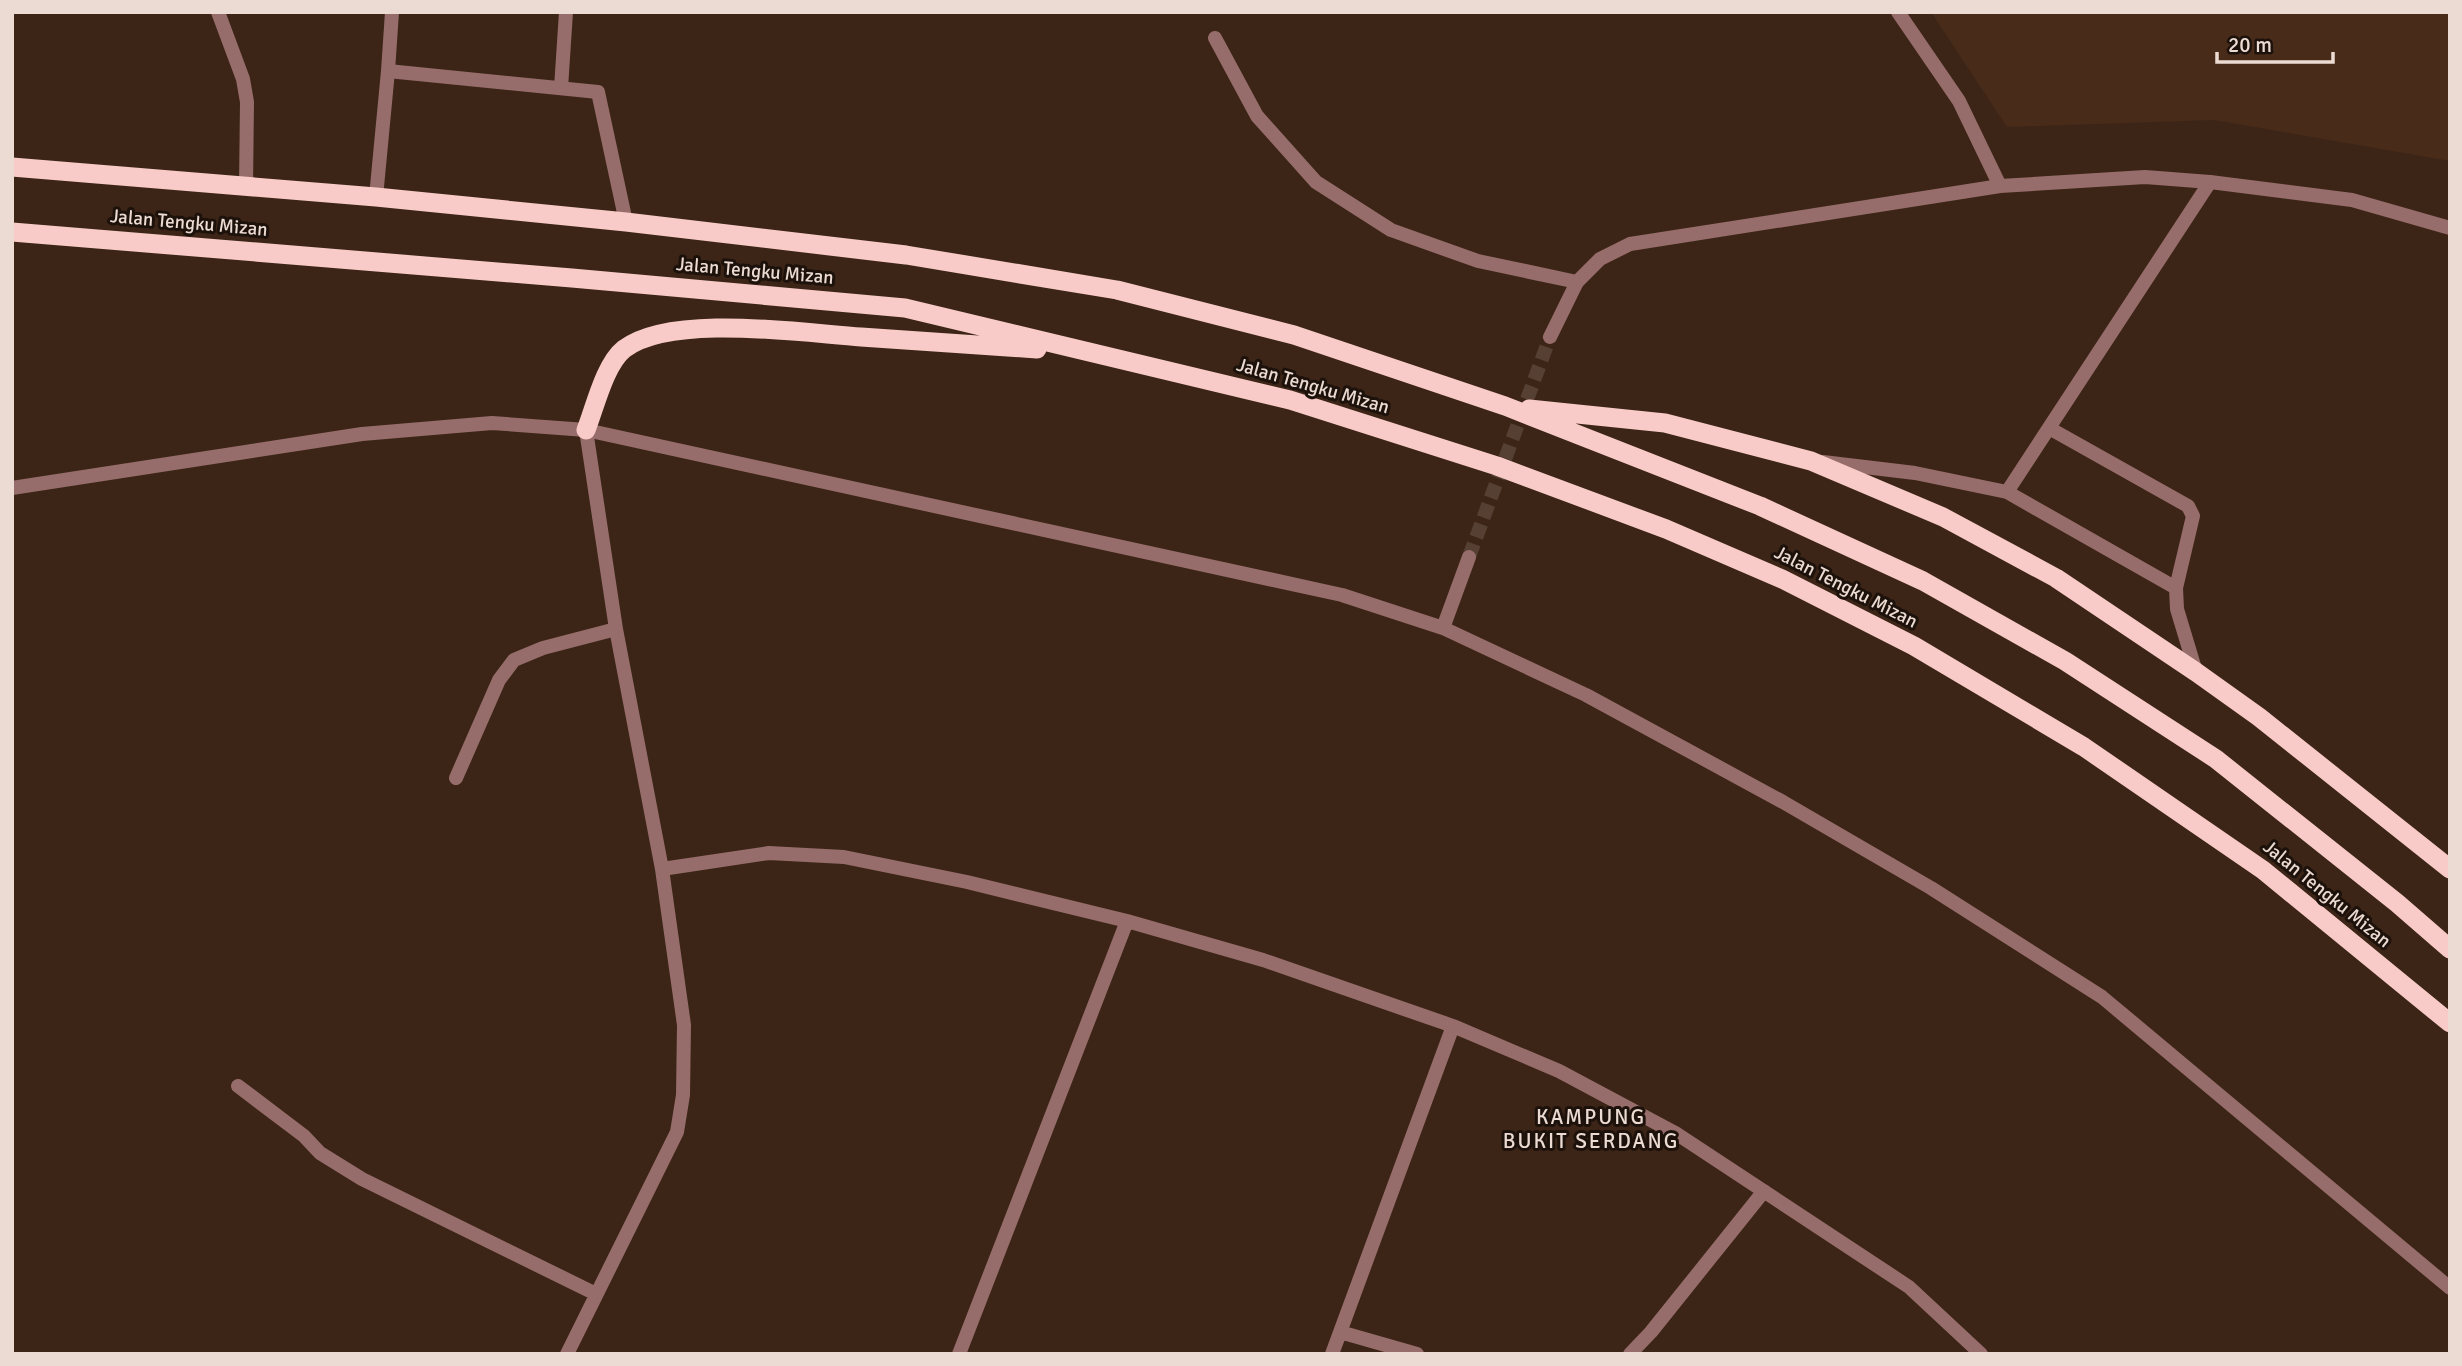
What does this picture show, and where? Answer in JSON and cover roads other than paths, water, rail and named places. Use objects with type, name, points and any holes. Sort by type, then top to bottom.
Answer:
[{"type":"highway","name":"Jalan Tengku Mizan","points":[[12,167],[376,197],[626,222],[906,255],[1117,290],[1294,335],[1505,406],[1785,518],[1923,581],[2065,661],[2216,759],[2397,903],[2450,949]]},
{"type":"highway","name":"Jalan Tengku Mizan","points":[[12,232],[559,276],[905,308],[1290,400],[1497,466],[1666,529],[1782,579],[1914,646],[2084,747],[2263,870],[2450,1023]]},
{"type":"highway","points":[[586,430],[610,367],[621,351],[637,341],[676,332],[724,328],[1090,353]]},
{"type":"highway","points":[[1505,406],[1665,423],[1811,461],[1943,517],[2056,578],[2196,672],[2259,717],[2450,869]]},
{"type":"street","points":[[218,12],[243,79],[247,102],[246,186]]},
{"type":"street","points":[[376,197],[392,12]]},
{"type":"street","points":[[561,88],[566,12]]},
{"type":"street","points":[[1898,12],[1959,101],[2000,186]]},
{"type":"street","points":[[1215,38],[1257,116],[1316,182],[1391,230],[1478,261],[1577,282]]},
{"type":"street","points":[[388,71],[598,92],[626,222]]},
{"type":"street","points":[[1550,337],[1577,282],[1600,259],[1630,244],[2000,186],[2145,177],[2210,182],[2352,200],[2450,228]]},
{"type":"street","points":[[2007,492],[2210,182]]},
{"type":"street","points":[[12,488],[362,434],[492,423],[586,430],[1342,595],[1443,628],[1586,695],[1783,802],[1931,888],[2102,997],[2450,1288]]},
{"type":"street","points":[[2049,428],[2188,506],[2193,516],[2176,588],[2177,609],[2196,672]]},
{"type":"street","points":[[567,1354],[677,1132],[683,1096],[684,1025],[662,869],[616,629],[586,430]]},
{"type":"street","points":[[1811,461],[1915,473],[2007,492],[2176,588]]},
{"type":"street","points":[[1443,628],[1469,557]]},
{"type":"street","points":[[457,778],[499,680],[514,660],[543,648],[616,629]]},
{"type":"street","points":[[662,869],[769,853],[844,857],[967,882],[1127,921],[1263,960],[1453,1026],[1559,1071],[1677,1134],[1909,1287],[1982,1354]]},
{"type":"street","points":[[959,1354],[1127,921]]},
{"type":"street","points":[[1332,1354],[1453,1026]]},
{"type":"street","points":[[238,1086],[304,1136],[320,1153],[362,1179],[596,1294]]},
{"type":"street","points":[[1630,1354],[1651,1332],[1764,1191]]},
{"type":"street","points":[[1340,1332],[1417,1354]]},
{"type":"tunnel","points":[[1469,557],[1550,337]]},
{"type":"district","name":"KAMPUNG BUKIT SERDANG","points":[[1591,1129]]}]
